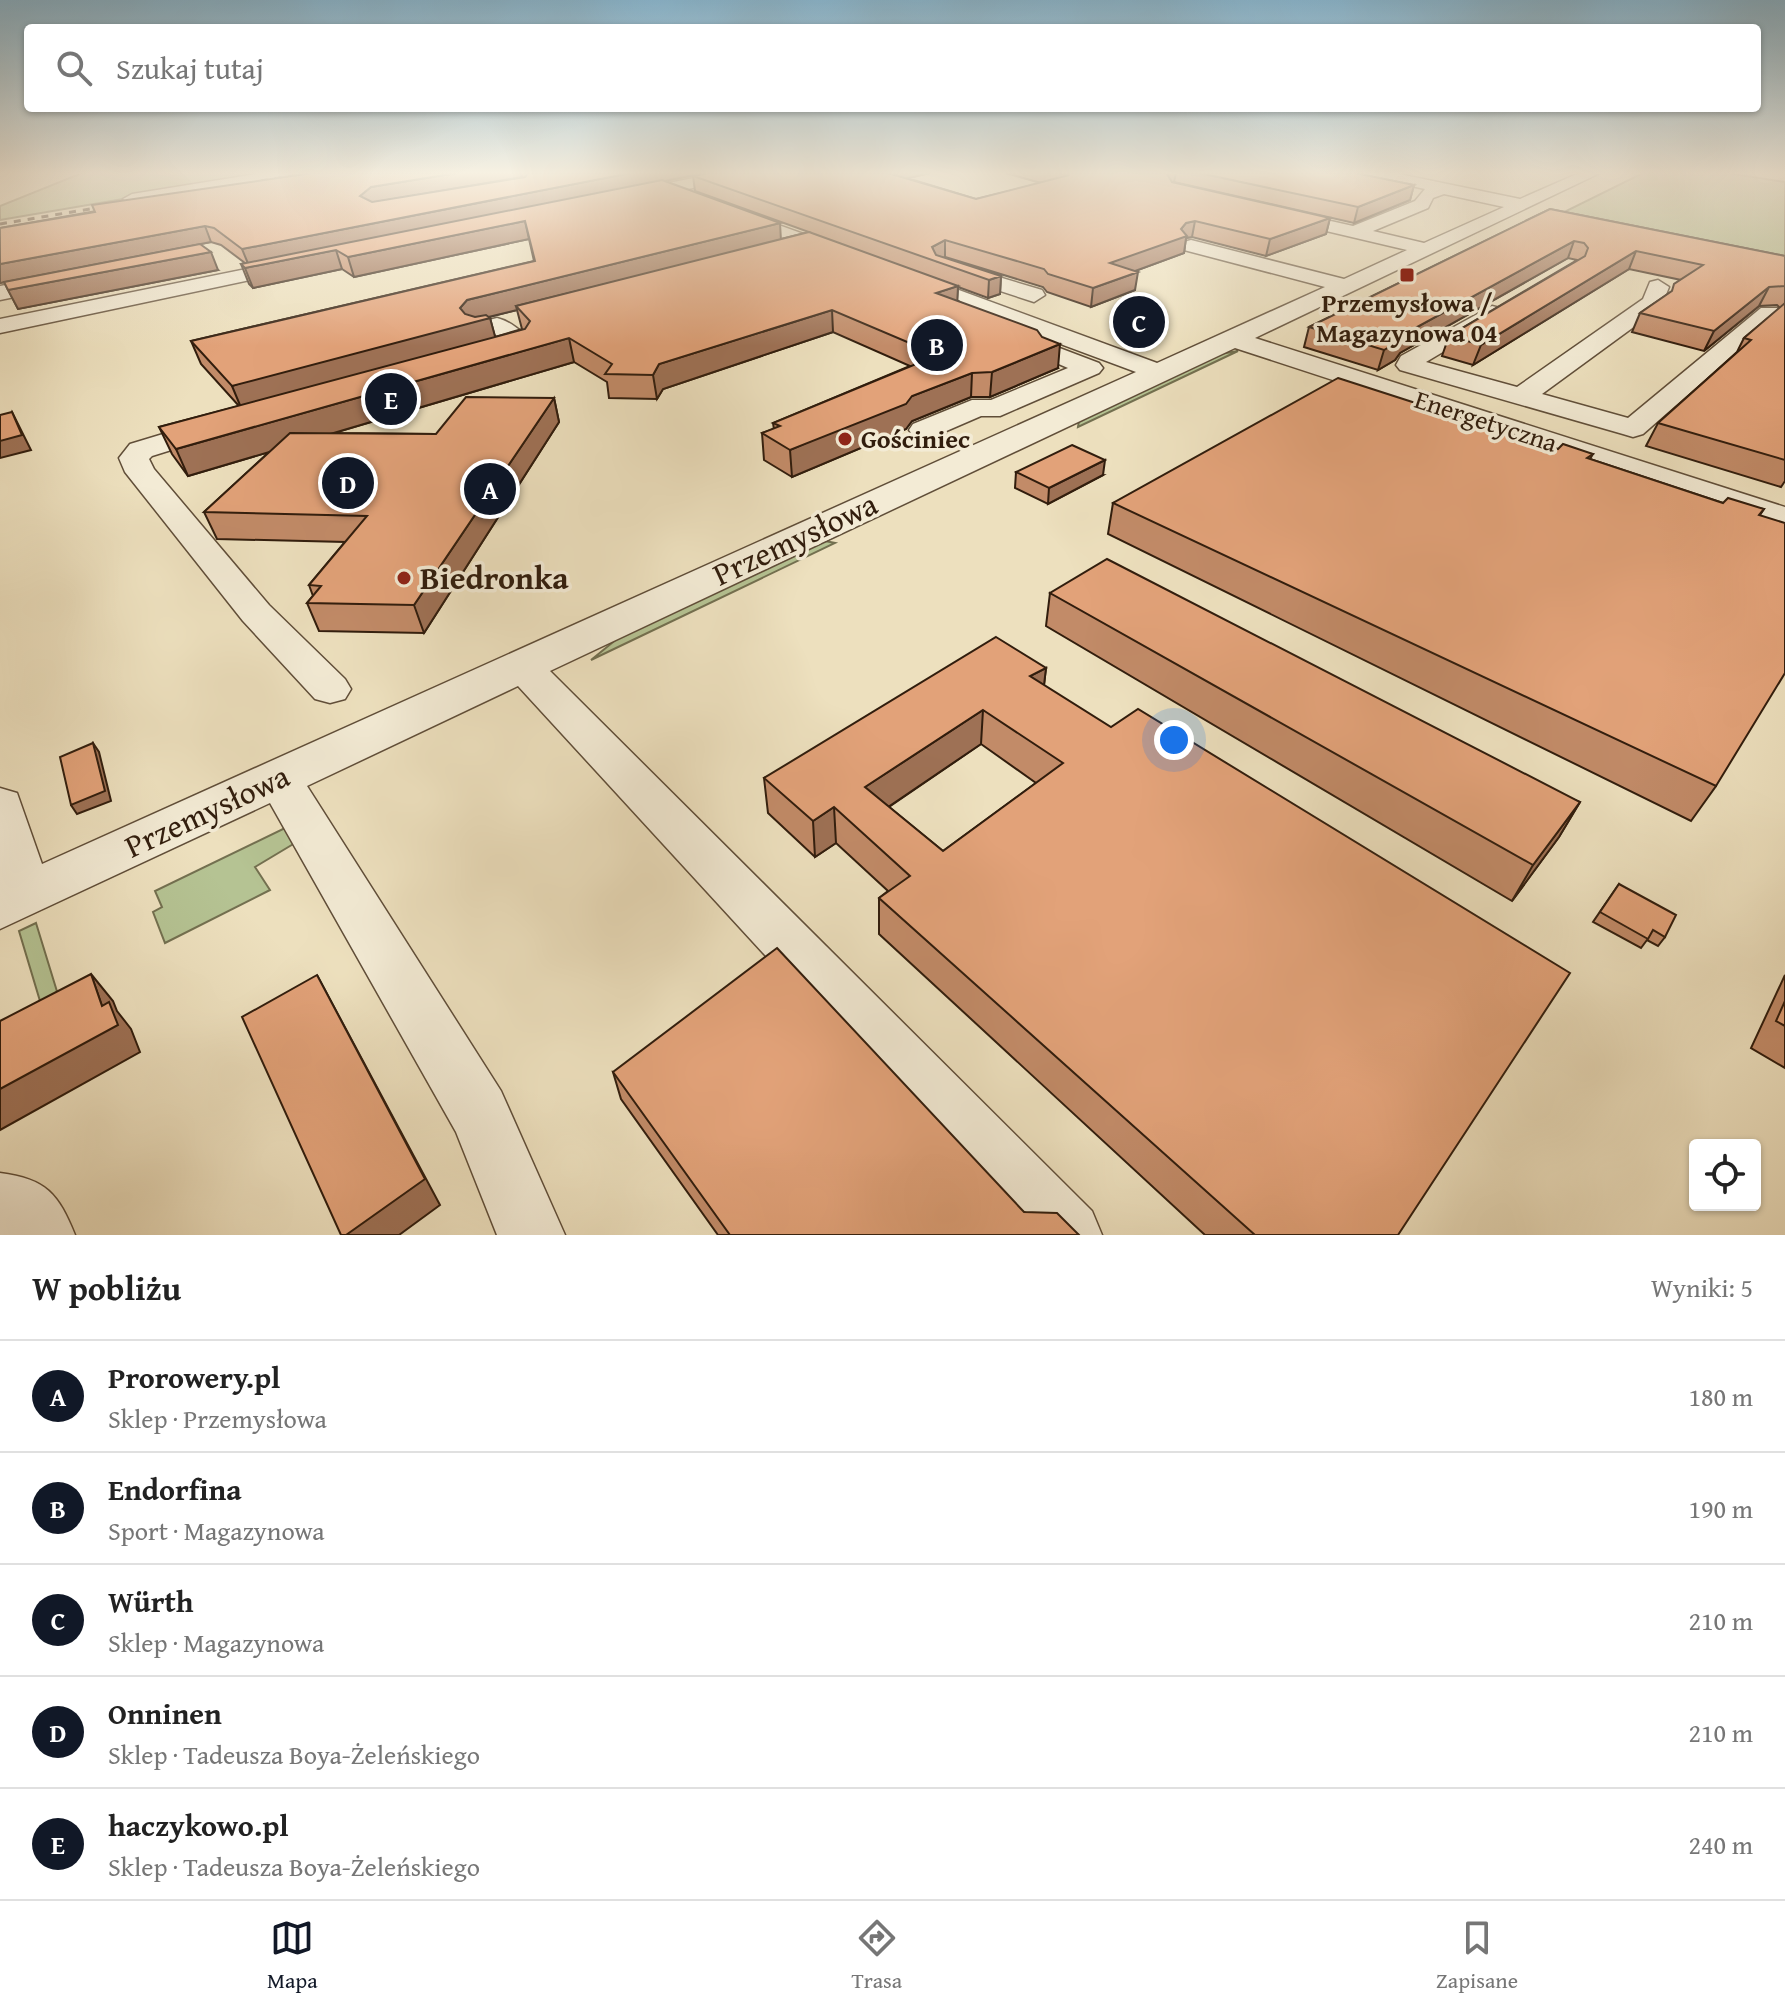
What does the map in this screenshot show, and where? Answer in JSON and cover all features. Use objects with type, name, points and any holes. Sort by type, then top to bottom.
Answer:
[{"type":"street","points":[[779,231],[859,261]]},
{"type":"street","points":[[1333,231],[1416,254]]},
{"type":"street","name":"Przemysłowa","points":[[13,901],[1346,286],[1476,231]]},
{"type":"street","points":[[1323,245],[1332,241],[1416,254]]},
{"type":"street","points":[[775,252],[811,243]]},
{"type":"street","points":[[1191,246],[1346,286]]},
{"type":"street","points":[[223,260],[244,276]]},
{"type":"street","points":[[928,261],[1034,295]]},
{"type":"street","points":[[0,326],[308,262]]},
{"type":"street","points":[[884,270],[1159,372]]},
{"type":"street","points":[[0,293],[76,278]]},
{"type":"street","points":[[1523,395],[1653,302],[1658,287]]},
{"type":"street","points":[[932,436],[923,430],[1090,368],[936,302],[947,293]]},
{"type":"street","points":[[1519,298],[1410,361],[1409,365],[1633,428],[1769,313]]},
{"type":"street","points":[[469,332],[524,318]]},
{"type":"street","points":[[460,360],[520,344],[497,325]]},
{"type":"street","name":"Energetyczna","points":[[1233,339],[1785,518]]},
{"type":"street","points":[[236,422],[141,450],[134,458],[140,472],[256,613],[330,689]]},
{"type":"street","points":[[521,665],[1068,1235]]},
{"type":"street","points":[[278,777],[479,1113],[531,1235]]},
{"type":"street","points":[[0,806],[13,901]]},
{"type":"street","points":[[0,1206],[21,1210],[37,1224],[41,1235]]},
{"type":"green space","points":[[1637,231],[1785,231],[1785,260]]},
{"type":"green space","points":[[1238,351],[1078,427],[1079,421],[1220,354]]},
{"type":"green space","points":[[825,541],[835,543],[591,660],[618,638]]},
{"type":"green space","points":[[285,828],[295,843],[255,867],[270,890],[165,943],[153,912],[162,907],[155,891]]},
{"type":"green space","points":[[36,923],[63,1011],[46,1021],[19,931]]},
{"type":"building","points":[[0,231],[180,231],[0,264]]},
{"type":"building","points":[[218,231],[336,231],[242,249]]},
{"type":"building","points":[[408,231],[478,231],[348,257],[336,250],[245,268],[241,264]]},
{"type":"building","points":[[527,231],[749,231],[467,300],[460,308],[465,314],[490,318],[232,386],[191,341],[535,261]]},
{"type":"building","points":[[848,231],[1182,231],[1187,236],[1110,263],[1138,272],[1093,288],[1048,274],[1044,269],[945,240],[932,247],[936,255],[1001,276],[989,280]]},
{"type":"building","points":[[1235,231],[1294,231],[1270,239]]},
{"type":"building","points":[[1506,231],[1658,231],[1785,256],[1785,286],[1769,287],[1714,331],[1640,313],[1672,291],[1674,284],[1703,265],[1636,251],[1481,345],[1449,336],[1585,256],[1588,248],[1584,243],[1574,241],[1406,333],[1401,340],[1384,350],[1309,327]]},
{"type":"building","points":[[809,232],[958,286],[936,293],[1037,330],[1042,337],[1060,344],[992,372],[972,373],[912,396],[906,404],[790,450],[762,433],[780,426],[773,423],[938,355],[832,310],[659,364],[653,375],[605,374],[612,364],[569,338],[176,449],[159,427],[525,329],[530,321],[516,306]]},
{"type":"building","points":[[200,244],[211,252],[8,290],[4,282]]},
{"type":"building","points":[[1785,303],[1785,460],[1658,423],[1751,340],[1744,338]]},
{"type":"building","points":[[1338,378],[1558,449],[1563,444],[1593,454],[1587,458],[1723,503],[1728,498],[1764,509],[1759,515],[1785,523],[1785,673],[1716,786],[1113,503]]},
{"type":"building","points":[[466,397],[554,398],[414,605],[307,603],[321,586],[309,585],[367,516],[204,512],[290,433],[436,434]]},
{"type":"building","points":[[12,412],[22,435],[0,441],[0,415]]},
{"type":"building","points":[[1072,445],[1105,460],[1049,488],[1016,472]]},
{"type":"building","points":[[1107,559],[1580,802],[1533,865],[1050,593]]},
{"type":"building","points":[[996,637],[1046,668],[1030,676],[1111,727],[1138,709],[1570,973],[1398,1235],[1255,1235],[879,898],[910,876],[834,807],[813,821],[764,778]],"holes":[[[983,710],[1063,763],[943,851],[865,787]]]},
{"type":"building","points":[[93,743],[105,791],[71,805],[60,757]]},
{"type":"building","points":[[1619,884],[1676,915],[1665,937],[1653,930],[1648,939],[1600,912]]},
{"type":"building","points":[[777,948],[1024,1212],[1057,1213],[1079,1235],[730,1235],[613,1072]]},
{"type":"building","points":[[91,974],[102,1006],[109,1002],[118,1025],[0,1089],[0,1021]]},
{"type":"building","points":[[317,975],[425,1179],[346,1235],[341,1235],[242,1017]]},
{"type":"building","points":[[1785,1001],[1785,1026],[1776,1021]]},
{"type":"place","name":"Przemysłowa / Magazynowa 04","points":[[1407,275]]},
{"type":"place","name":"Würth","points":[[1139,322]]},
{"type":"place","name":"Endorfina","points":[[937,345]]},
{"type":"place","name":"haczykowo.pl","points":[[391,399]]},
{"type":"place","name":"Gościniec","points":[[845,439]]},
{"type":"place","name":"Onninen","points":[[348,483]]},
{"type":"place","name":"Prorowery.pl","points":[[490,489]]},
{"type":"place","name":"Biedronka","points":[[404,578]]}]
